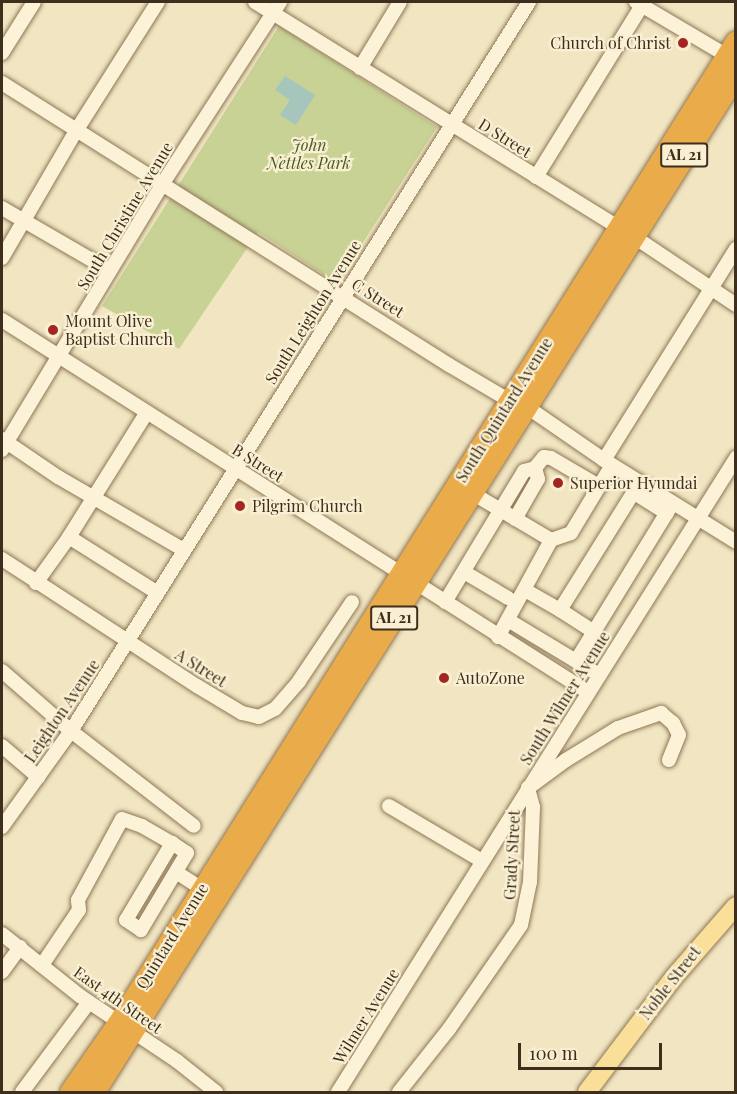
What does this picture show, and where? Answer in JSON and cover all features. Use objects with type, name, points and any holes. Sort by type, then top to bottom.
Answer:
[{"type":"highway","name":"South Quintard Avenue","points":[[279,783],[733,58]]},
{"type":"highway","name":"South Quintard Avenue","points":[[409,578],[472,493],[518,404]]},
{"type":"highway","name":"Quintard Avenue","points":[[94,1092],[125,1027],[202,889],[279,783]]},
{"type":"highway","name":"Quintard Avenue","points":[[70,1092],[125,1027],[279,783]]},
{"type":"main road","name":"Noble Street","points":[[587,1092],[674,977],[735,906]]},
{"type":"street","points":[[2,53],[34,2]]},
{"type":"street","points":[[2,258],[76,131],[158,2]]},
{"type":"street","name":"D Street","points":[[255,2],[277,7],[360,68],[625,232],[735,305]]},
{"type":"street","points":[[360,68],[400,2]]},
{"type":"street","name":"South Leighton Avenue","points":[[126,641],[529,2]]},
{"type":"street","points":[[536,177],[640,3],[733,58]]},
{"type":"street","name":"South Christine Avenue","points":[[3,444],[163,183],[277,7]]},
{"type":"street","name":"C Street","points":[[2,82],[76,131],[518,404],[608,462],[637,487],[670,508],[698,518],[735,542]]},
{"type":"street","points":[[2,208],[109,270]]},
{"type":"street","points":[[498,637],[551,540],[571,533],[600,486],[608,462],[735,249]]},
{"type":"street","name":"B Street","points":[[2,320],[146,414],[588,692]]},
{"type":"street","points":[[36,583],[69,537],[146,414]]},
{"type":"street","points":[[3,444],[184,550]]},
{"type":"street","points":[[445,602],[524,471],[535,468],[544,457],[551,458],[600,486]]},
{"type":"street","name":"South Wilmer Avenue","points":[[423,956],[735,458]]},
{"type":"street","points":[[515,519],[538,479],[535,468]]},
{"type":"street","points":[[560,610],[637,487]]},
{"type":"street","points":[[472,493],[551,540]]},
{"type":"street","points":[[576,661],[670,508]]},
{"type":"street","points":[[69,537],[156,592]]},
{"type":"street","name":"A Street","points":[[2,559],[126,641],[242,713],[259,717],[275,709],[299,681],[352,602]]},
{"type":"street","points":[[464,572],[508,598]]},
{"type":"street","points":[[525,590],[621,640]]},
{"type":"street","points":[[508,621],[599,675]]},
{"type":"street","name":"Leighton Avenue","points":[[2,826],[71,730],[126,641]]},
{"type":"street","points":[[2,671],[71,730],[194,826]]},
{"type":"street","name":"Grady Street","points":[[399,1092],[450,1029],[521,925],[530,882],[533,807],[528,788],[566,760],[618,729],[661,713],[673,723],[679,735],[669,760]]},
{"type":"street","points":[[2,746],[38,777]]},
{"type":"street","points":[[389,806],[482,861]]},
{"type":"street","points":[[42,965],[78,910],[78,900],[122,819],[142,826],[172,843],[187,853],[141,930],[126,920],[172,843]]},
{"type":"street","points":[[176,872],[202,889]]},
{"type":"street","name":"East 4th Street","points":[[2,934],[89,1002],[216,1092]]},
{"type":"street","points":[[2,972],[20,948]]},
{"type":"street","name":"Wilmer Avenue","points":[[338,1092],[423,956]]},
{"type":"street","points":[[22,1092],[89,1002]]},
{"type":"green space","name":"John Nettles Park","points":[[279,26],[437,127],[337,283],[258,232],[179,349],[102,306]]},
{"type":"water","points":[[285,76],[315,95],[296,125],[280,115],[290,100],[275,90]]},
{"type":"place","name":"Church of Christ","points":[[683,43]]},
{"type":"place","name":"Mount Olive Baptist Church","points":[[53,330]]},
{"type":"place","name":"Superior Hyundai","points":[[558,483]]},
{"type":"place","name":"Pilgrim Church","points":[[240,506]]},
{"type":"place","name":"AutoZone","points":[[444,678]]}]
